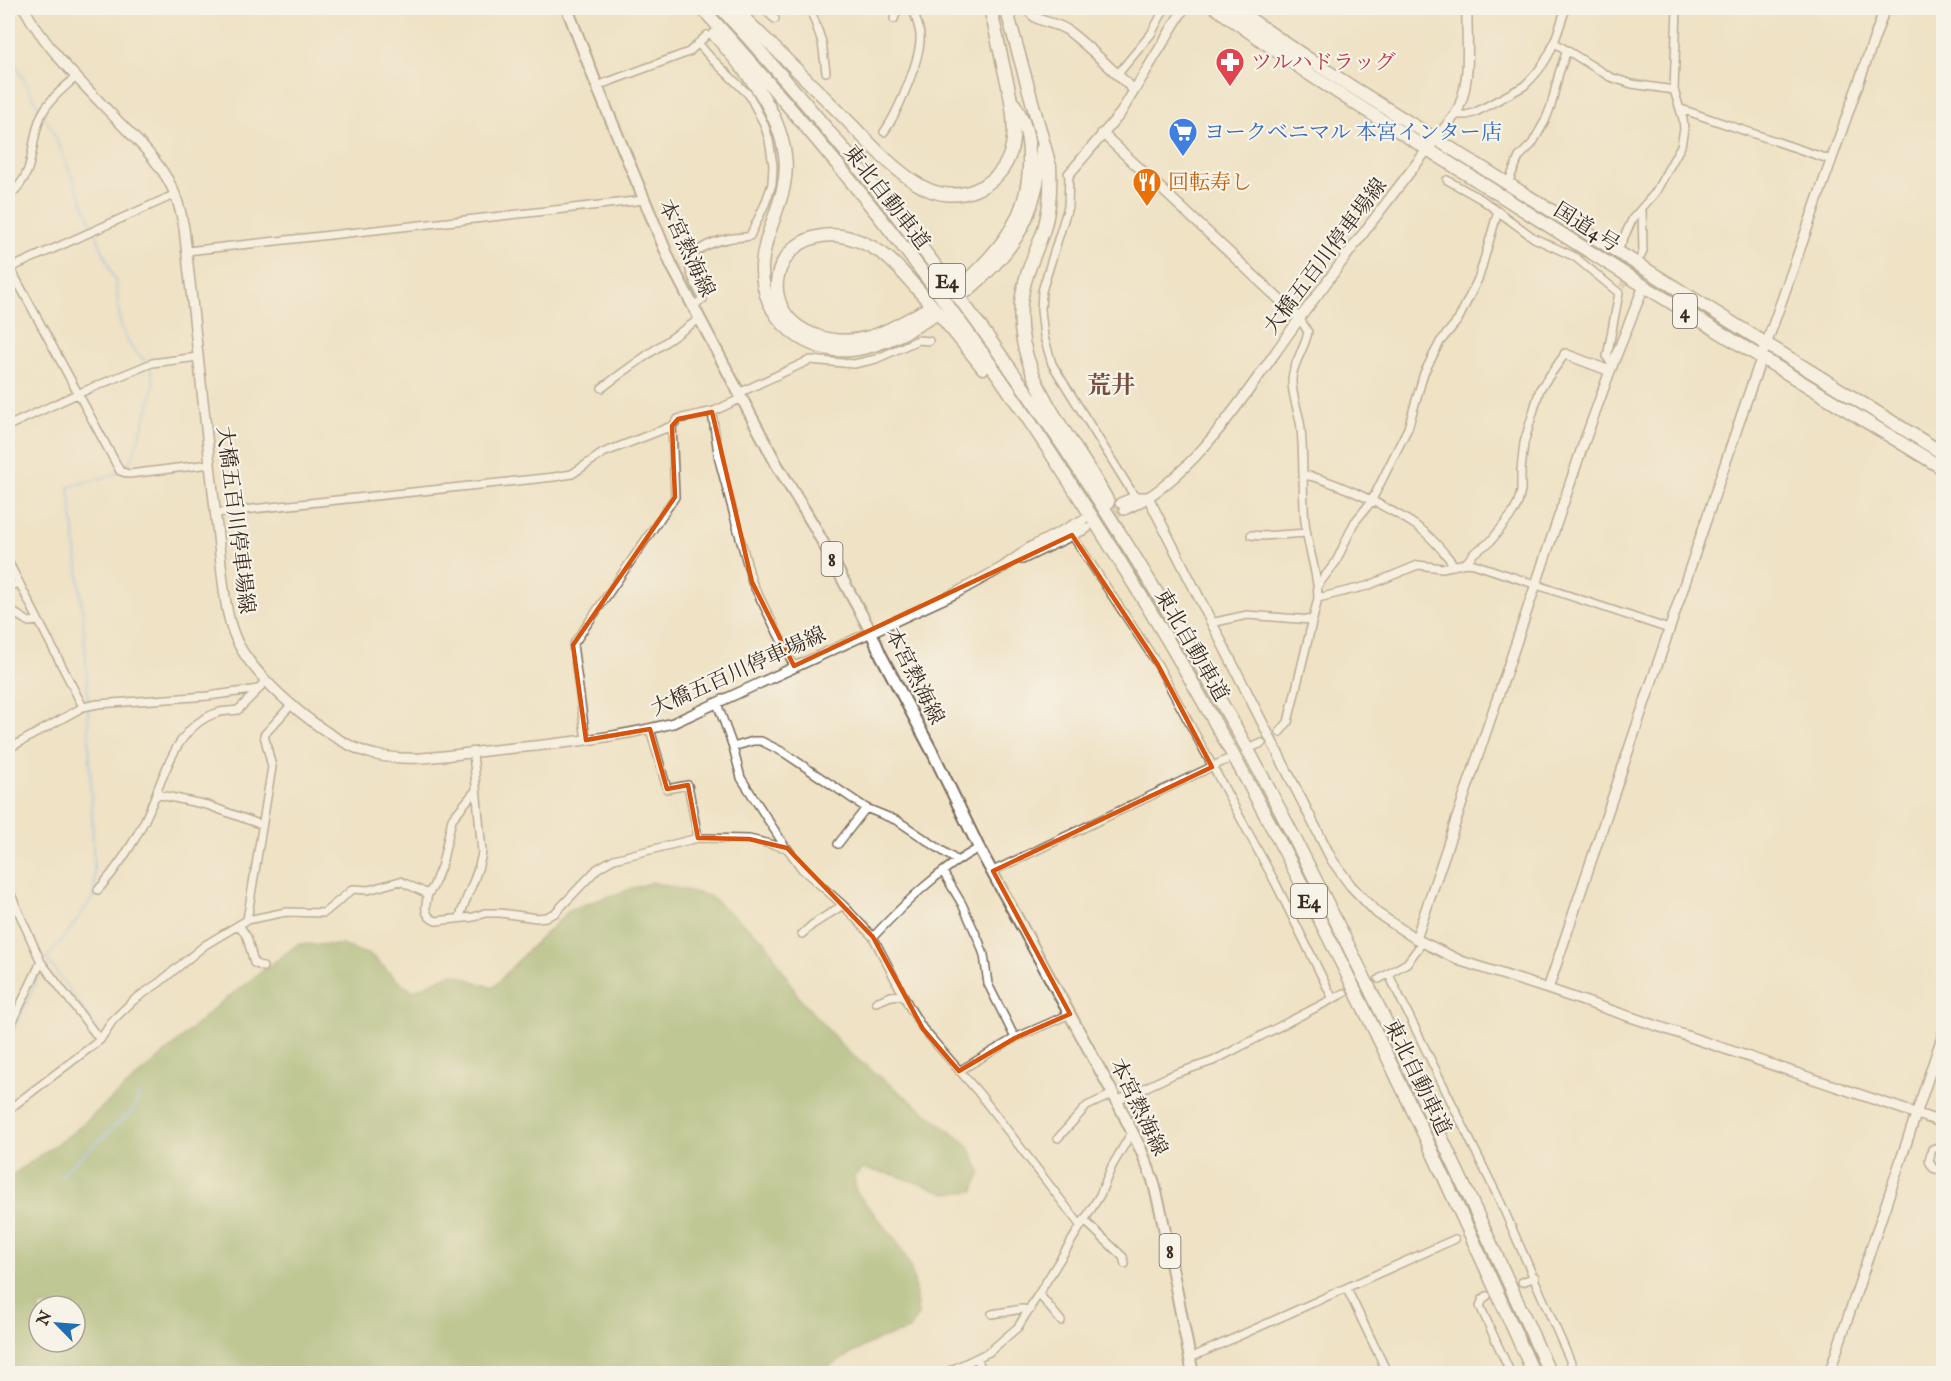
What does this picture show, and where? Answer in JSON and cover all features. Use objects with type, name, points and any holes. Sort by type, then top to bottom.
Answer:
[{"type":"highway","points":[[691,8],[750,76],[762,93],[777,123],[786,157],[786,182],[766,244],[762,266],[767,296],[782,323],[790,332],[808,343],[828,349],[856,350],[885,342],[930,312],[870,337],[846,341],[823,338],[806,331],[791,320],[777,294],[778,272],[788,254],[803,241],[819,236],[849,237],[883,254],[929,301],[1048,448]]},
{"type":"highway","name":"東北自動車道","points":[[702,8],[812,133],[952,312],[1048,448],[1167,640],[1219,729],[1288,859],[1410,1103],[1534,1374]]},
{"type":"highway","name":"東北自動車道","points":[[721,8],[823,124],[927,254],[1013,372],[1072,459],[1145,575],[1233,723],[1303,855],[1422,1094],[1550,1374]]},
{"type":"highway","points":[[734,8],[897,168],[910,179],[932,191],[944,194],[970,192],[983,187],[1002,170],[1012,149],[1014,136],[1012,100],[990,8]]},
{"type":"highway","points":[[1005,8],[1050,166],[1051,179],[1044,228],[1023,290],[1020,324],[1022,340],[1035,380],[1102,490],[1145,575]]},
{"type":"highway","name":"国道4号","points":[[1216,8],[1309,74],[1508,183],[1944,454]]},
{"type":"highway","name":"国道4号","points":[[1235,8],[1644,286],[1944,469]]},
{"type":"highway","points":[[1012,100],[1024,121],[1029,147],[1026,194],[1022,208],[1008,235],[964,288],[1006,253],[1024,225],[1035,196],[1043,142]]},
{"type":"main road","name":"本宮熱海線","points":[[567,8],[644,200],[692,307],[871,632],[979,848],[1132,1132],[1153,1180],[1159,1202],[1193,1374]]},
{"type":"street","name":"大橋五百川停車場線","points":[[24,8],[42,38],[149,153],[176,194],[187,251],[226,610],[240,646],[265,680],[292,704],[348,745],[378,755],[417,758],[627,735],[673,723],[954,594],[1003,567],[1072,535],[1085,524],[1031,547],[1003,567]]},
{"type":"street","points":[[762,8],[775,19]]},
{"type":"street","points":[[810,8],[822,42],[826,72]]},
{"type":"street","points":[[894,19],[898,8]]},
{"type":"street","points":[[884,132],[896,112],[920,47],[920,35],[912,8]]},
{"type":"street","points":[[1028,8],[1044,22],[1065,29],[1134,90]]},
{"type":"street","points":[[1117,75],[1151,34],[1165,8]]},
{"type":"street","points":[[1135,497],[1052,364],[1044,337],[1041,310],[1042,291],[1068,207],[1069,174],[1101,133],[1120,114],[1185,8]]},
{"type":"street","name":"大橋五百川停車場線","points":[[1148,497],[1135,497],[1122,507],[1137,505],[1172,481],[1210,440],[1455,115],[1461,105],[1466,84],[1467,8]]},
{"type":"street","points":[[1455,115],[1466,116],[1474,113],[1524,86],[1541,69],[1555,43],[1566,8]]},
{"type":"street","points":[[1617,252],[1633,218],[1660,184],[1681,146],[1684,129],[1681,109],[1674,90],[1677,8]]},
{"type":"street","points":[[1548,989],[1762,358],[1885,8]]},
{"type":"street","points":[[597,86],[689,52],[706,35]]},
{"type":"street","points":[[692,307],[703,299],[690,270],[692,257],[707,245],[726,238],[750,236],[765,204],[773,177],[769,140],[764,124],[749,95],[698,43]]},
{"type":"street","points":[[1555,43],[1610,77],[1632,84],[1674,90]]},
{"type":"street","points":[[1508,183],[1519,157],[1532,144],[1545,121],[1567,50]]},
{"type":"street","points":[[8,197],[25,178],[44,110],[76,77]]},
{"type":"street","points":[[1681,109],[1831,160]]},
{"type":"street","points":[[1101,133],[1300,319],[1308,332],[1294,370],[1292,388],[1299,414],[1306,533],[1318,585],[1318,598],[1288,722],[1280,732]]},
{"type":"street","points":[[1447,180],[1498,211],[1534,238],[1575,257],[1621,290],[1607,357],[1611,368]]},
{"type":"street","points":[[176,194],[8,267],[113,461],[123,473],[210,464]]},
{"type":"street","points":[[187,251],[644,200]]},
{"type":"street","points":[[1641,256],[1643,251],[1642,208]]},
{"type":"street","points":[[1318,585],[1336,562],[1354,523],[1371,502],[1408,428],[1416,396],[1432,356],[1458,320],[1479,277],[1498,211]]},
{"type":"street","points":[[1379,980],[1407,963],[1419,941],[1581,451],[1644,286]]},
{"type":"street","points":[[602,388],[642,357],[661,347],[699,319]]},
{"type":"street","points":[[215,513],[572,474],[603,453],[672,426],[678,419],[712,412],[810,360],[854,364],[876,359],[918,340],[929,341]]},
{"type":"street","points":[[1466,563],[1474,552],[1490,542],[1518,503],[1524,443],[1540,389],[1565,354],[1611,368]]},
{"type":"street","points":[[8,426],[76,394],[152,363],[198,357]]},
{"type":"street","points":[[712,412],[719,460],[752,582],[794,666]]},
{"type":"street","points":[[586,740],[573,645],[675,496],[672,426]]},
{"type":"street","points":[[1304,475],[1318,477],[1420,528],[1454,566]]},
{"type":"street","points":[[1148,497],[1332,860],[1351,886],[1377,913],[1419,941],[1461,961],[1944,1123]]},
{"type":"street","points":[[1251,535],[1306,533]]},
{"type":"street","points":[[1072,535],[1158,665],[1275,882],[1333,999]]},
{"type":"street","points":[[8,561],[83,707]]},
{"type":"street","points":[[1318,598],[1367,586],[1418,565],[1442,568],[1466,563],[1669,629]]},
{"type":"street","points":[[8,588],[19,582]]},
{"type":"street","points":[[8,609],[30,622],[38,621]]},
{"type":"street","points":[[1210,623],[1247,615],[1312,620]]},
{"type":"street","points":[[98,890],[130,847],[179,742],[207,718],[220,712],[238,710],[265,680]]},
{"type":"street","points":[[8,749],[83,707],[259,689]]},
{"type":"street","points":[[717,703],[744,784],[787,849],[802,869],[843,905],[873,937],[923,1029],[1082,1223],[1123,1257],[1125,1264]]},
{"type":"street","points":[[247,920],[272,767],[264,735],[292,704]]},
{"type":"street","points":[[650,729],[667,789],[688,785],[698,838]]},
{"type":"street","points":[[733,747],[761,741],[783,752],[866,808],[898,821],[956,860]]},
{"type":"street","points":[[460,917],[481,861],[482,852],[473,753]]},
{"type":"street","points":[[993,871],[1226,760]]},
{"type":"street","points":[[476,790],[452,819],[442,864],[428,894],[425,910],[429,918],[441,922],[460,917],[500,913],[528,918],[546,917],[555,913],[597,869],[614,859],[698,838],[749,839],[787,849]]},
{"type":"street","points":[[156,794],[207,805],[262,825]]},
{"type":"street","points":[[838,844],[866,808]]},
{"type":"street","points":[[873,937],[956,860],[979,848]]},
{"type":"street","points":[[943,872],[980,941],[988,984],[1015,1038]]},
{"type":"street","points":[[8,1110],[100,1040],[113,1020],[134,1000],[205,945],[247,920],[286,912],[324,913],[353,889],[368,890],[396,881],[428,894]]},
{"type":"street","points":[[9,894],[41,962],[100,1040]]},
{"type":"street","points":[[801,934],[843,905]]},
{"type":"street","points":[[239,925],[247,937],[254,963],[263,967]]},
{"type":"street","points":[[8,1030],[41,962]]},
{"type":"street","points":[[1389,975],[1536,1277],[1576,1374]]},
{"type":"street","points":[[1058,1138],[1087,1106],[1115,1098],[1213,1061],[1344,993]]},
{"type":"street","points":[[876,1002],[891,996],[903,995]]},
{"type":"street","points":[[959,1071],[1015,1038],[1070,1014]]},
{"type":"street","points":[[1829,1374],[1944,1031]]},
{"type":"street","points":[[943,1374],[978,1358],[1001,1343],[1018,1326],[1100,1195],[1112,1166],[1132,1132]]},
{"type":"street","points":[[1944,1145],[1932,1149],[1929,1161],[1933,1168],[1944,1172]]},
{"type":"street","points":[[1190,1358],[1455,1239]]},
{"type":"street","points":[[1522,1282],[1536,1277]]},
{"type":"street","points":[[1347,1288],[1388,1374]]},
{"type":"street","points":[[1040,1294],[1060,1321]]},
{"type":"street","points":[[1487,1296],[1480,1306],[1511,1374]]},
{"type":"street","points":[[992,1314],[1022,1309],[1030,1310]]},
{"type":"street","points":[[978,1358],[982,1374]]},
{"type":"highlighted area","points":[[712,412],[752,582],[794,666],[1072,535],[1158,665],[1212,767],[993,871],[1070,1014],[1015,1038],[959,1071],[923,1029],[873,937],[787,848],[749,839],[698,838],[688,785],[667,789],[650,729],[586,740],[573,645],[675,497],[672,426],[678,419]]},
{"type":"green space","points":[[652,882],[709,896],[765,941],[800,999],[848,1052],[968,1145],[981,1172],[974,1191],[946,1193],[895,1175],[863,1169],[854,1176],[856,1192],[896,1240],[909,1263],[914,1280],[918,1315],[909,1330],[876,1340],[815,1374],[8,1373],[8,1178],[72,1133],[214,1008],[298,944],[342,945],[372,956],[396,979],[413,991],[452,973],[493,988],[526,952],[571,909]]},
{"type":"waterway","points":[[8,51],[41,111]]},
{"type":"waterway","points":[[44,116],[52,129],[116,283],[120,322],[125,336],[131,347],[146,362]]},
{"type":"waterway","points":[[88,703],[83,622],[69,487],[116,474],[132,459],[154,383],[150,367]]},
{"type":"waterway","points":[[46,959],[95,895],[88,709]]},
{"type":"waterway","points":[[46,958],[100,1032]]},
{"type":"waterway","points":[[8,1041],[42,969]]},
{"type":"waterway","points":[[60,1178],[134,1109],[139,1095]]},
{"type":"tunnel","points":[[1622,287],[1638,261]]},
{"type":"tunnel","points":[[1088,518],[1120,503]]},
{"type":"tunnel","points":[[1091,526],[1124,510]]},
{"type":"tunnel","points":[[1344,993],[1379,979]]},
{"type":"place","name":"ツルハドラッグ","points":[[1230,88]]},
{"type":"place","name":"ヨークベニマル 本宮インター店","points":[[1183,158]]},
{"type":"place","name":"回転寿し","points":[[1147,208]]},
{"type":"district","name":"荒井","points":[[1111,385]]}]
